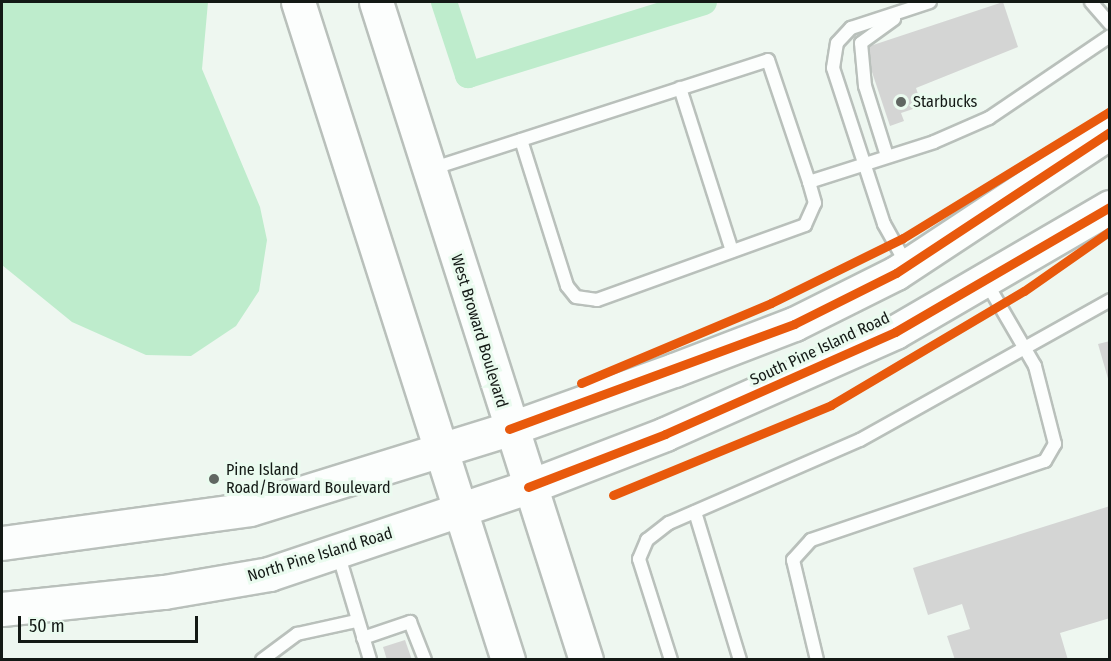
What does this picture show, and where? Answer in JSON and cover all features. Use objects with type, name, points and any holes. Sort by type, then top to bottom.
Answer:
[{"type":"main road","points":[[298,2],[438,452],[508,660]]},
{"type":"main road","name":"West Broward Boulevard","points":[[376,2],[509,429],[586,660]]},
{"type":"main road","name":"South Pine Island Road","points":[[438,452],[509,429],[794,324],[907,266],[1110,132]]},
{"type":"main road","name":"South Pine Island Road","points":[[458,512],[665,434],[876,341],[1110,207]]},
{"type":"main road","points":[[2,543],[250,509],[438,452]]},
{"type":"main road","name":"North Pine Island Road","points":[[2,609],[164,592],[269,574],[458,512]]},
{"type":"lane","points":[[907,266],[884,224],[833,68],[837,43],[851,28],[930,2]]},
{"type":"lane","points":[[1091,2],[1110,24]]},
{"type":"lane","points":[[887,156],[865,86],[861,43],[913,7]]},
{"type":"lane","points":[[809,182],[865,164],[989,118],[1110,36]]},
{"type":"lane","points":[[430,170],[521,140],[680,88],[768,60],[815,203],[805,225],[587,301],[567,286],[521,140]]},
{"type":"lane","points":[[680,88],[732,251]]},
{"type":"lane","points":[[817,660],[793,560],[811,540],[1045,461],[1055,444],[1026,352],[984,279]]},
{"type":"lane","points":[[671,660],[639,559],[647,540],[695,512],[860,440],[1026,352],[1110,300]]},
{"type":"lane","points":[[695,512],[740,660]]},
{"type":"lane","points":[[338,551],[356,621],[370,660]]},
{"type":"lane","points":[[262,660],[297,634],[356,621]]},
{"type":"lane","points":[[363,638],[410,622],[419,654]]},
{"type":"shaded area","points":[[2,2],[208,2],[202,69],[260,207],[267,240],[259,291],[236,326],[191,356],[146,355],[72,322],[2,265]]},
{"type":"building","points":[[1003,2],[1018,47],[916,88],[922,106],[901,113],[904,121],[890,126],[864,48]]},
{"type":"building","points":[[1110,341],[1110,382],[1109,382],[1098,344]]},
{"type":"building","points":[[1110,506],[1110,618],[1060,633],[1068,660],[955,660],[947,636],[970,629],[962,604],[928,615],[913,568]]},
{"type":"building","points":[[405,640],[412,660],[387,660],[383,647]]},
{"type":"waterway","points":[[444,2],[468,75],[704,2]]},
{"type":"cycle path","points":[[581,383],[771,303],[903,238],[1110,111]]},
{"type":"cycle path","points":[[509,429],[794,324],[896,273],[1110,132]]},
{"type":"cycle path","points":[[528,487],[665,434],[895,332],[1110,207]]},
{"type":"cycle path","points":[[613,495],[831,405],[1024,291],[1110,231]]},
{"type":"place","name":"Starbucks","points":[[901,102]]},
{"type":"place","name":"Pine Island Road/Broward Boulevard","points":[[214,479]]}]
